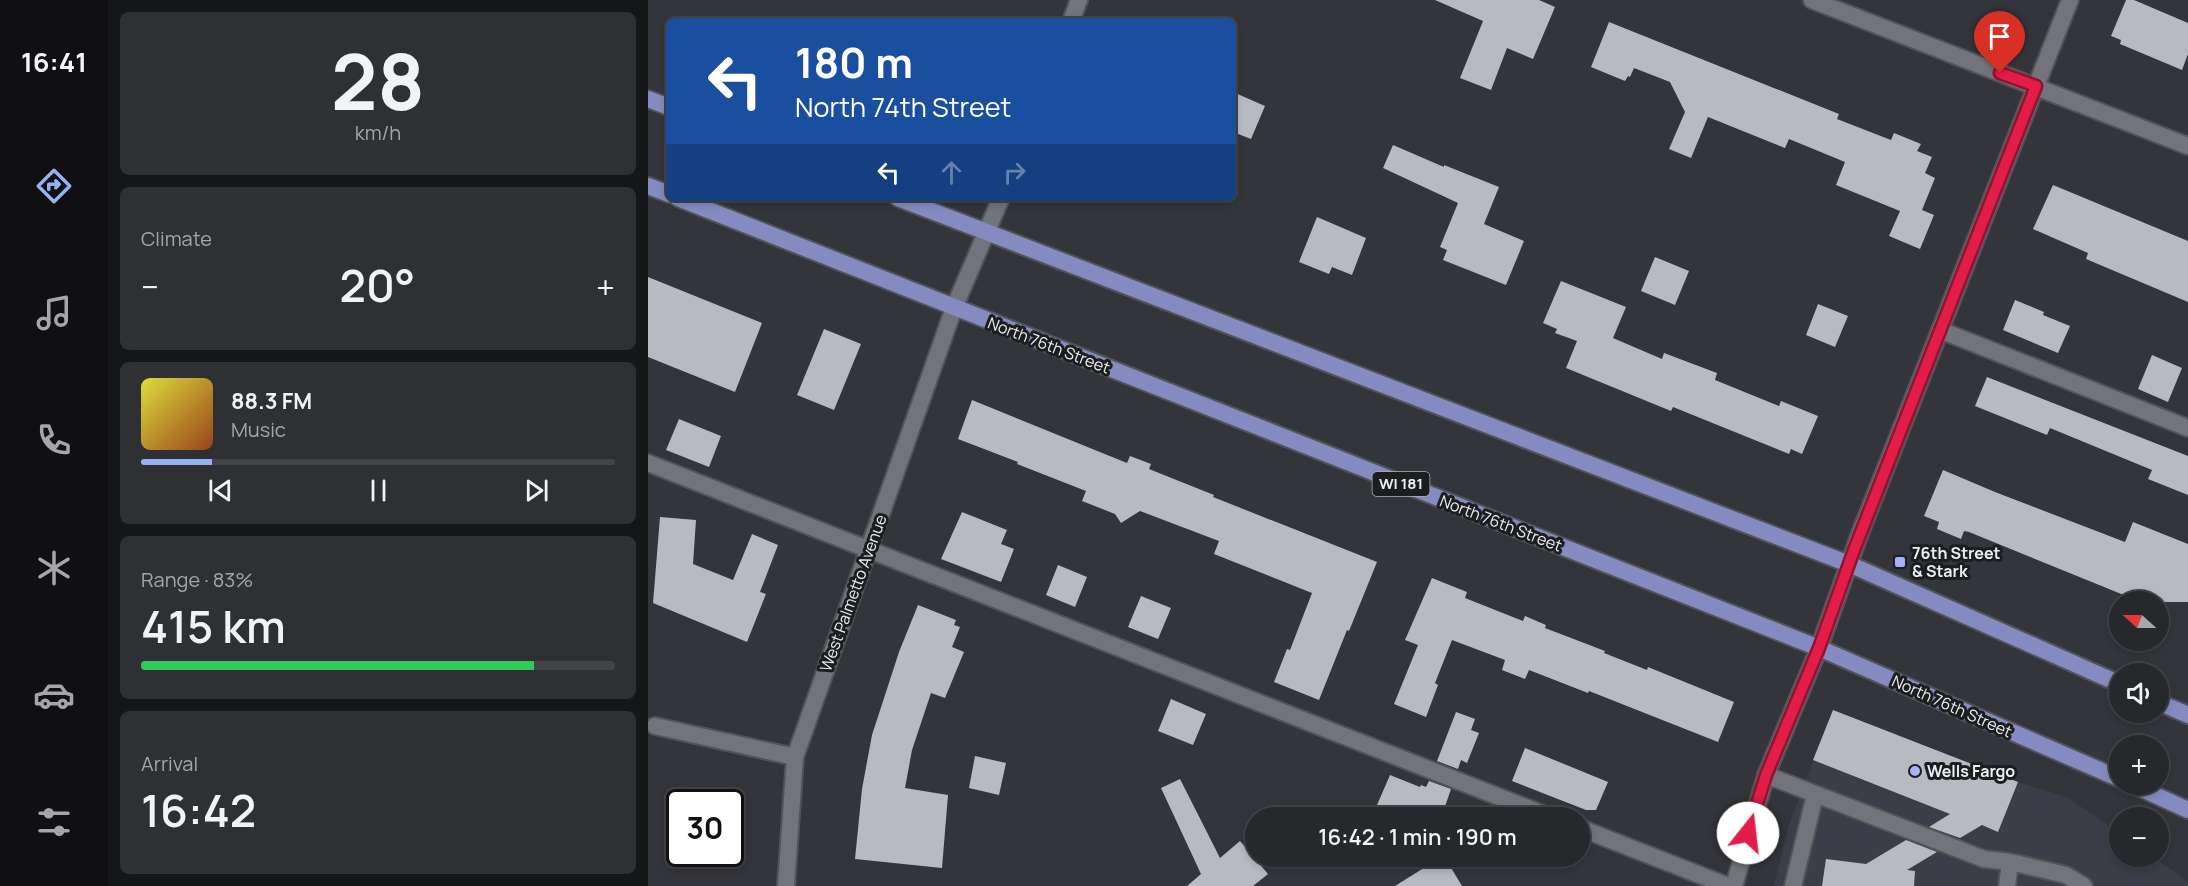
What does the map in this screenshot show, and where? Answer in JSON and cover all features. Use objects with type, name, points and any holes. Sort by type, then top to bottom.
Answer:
[{"type":"main road","points":[[648,99],[666,106]]},
{"type":"main road","points":[[648,186],[666,193]]},
{"type":"main road","name":"North 76th Street","points":[[686,201],[1819,648],[2109,774]]},
{"type":"main road","points":[[906,201],[1849,564],[2109,679]]},
{"type":"main road","points":[[2169,707],[2188,715]]},
{"type":"main road","points":[[2157,795],[2188,808]]},
{"type":"street","points":[[1072,18],[1079,0]]},
{"type":"street","points":[[1812,0],[2188,146]]},
{"type":"street","points":[[1734,886],[1766,775],[1819,648],[1849,564],[2070,0]]},
{"type":"street","name":"West Palmetto Avenue","points":[[786,886],[795,757],[954,308],[1000,201]]},
{"type":"street","points":[[1940,330],[2188,428]]},
{"type":"street","points":[[648,463],[1525,807]]},
{"type":"street","points":[[655,726],[795,757]]},
{"type":"street","points":[[1766,775],[1984,859],[2010,862],[2066,875],[2084,886]]},
{"type":"street","points":[[1793,886],[1815,795]]},
{"type":"street","points":[[1590,832],[1728,886]]},
{"type":"street","points":[[2007,886],[2010,862]]},
{"type":"shaded area","points":[[1833,710],[2018,782],[2067,797],[2109,826],[2109,867],[2168,867],[2188,881],[2188,886],[1774,886],[1789,825]]},
{"type":"building","points":[[1435,0],[1539,0],[1555,7],[1533,59],[1507,48],[1491,90],[1460,78],[1483,21]]},
{"type":"building","points":[[2126,0],[2134,0],[2188,23],[2188,54],[2182,70],[2120,44],[2121,40],[2111,36]]},
{"type":"building","points":[[1609,22],[1839,114],[1837,119],[1891,140],[1894,133],[1921,144],[1917,151],[1932,157],[1925,173],[1935,178],[1922,210],[1934,215],[1920,249],[1889,236],[1900,211],[1836,185],[1845,162],[1789,139],[1785,148],[1708,117],[1691,158],[1669,149],[1685,112],[1670,82],[1634,68],[1630,77],[1628,76],[1625,81],[1591,67]]},
{"type":"building","points":[[1236,93],[1265,106],[1251,139],[1236,133]]},
{"type":"building","points":[[1393,145],[1499,187],[1484,224],[1524,241],[1506,285],[1443,260],[1447,250],[1440,247],[1458,203],[1383,168]]},
{"type":"building","points":[[2053,185],[2188,241],[2188,302],[2086,259],[2088,253],[2033,229]]},
{"type":"building","points":[[1317,217],[1366,238],[1352,275],[1332,267],[1329,274],[1299,262]]},
{"type":"building","points":[[1655,257],[1689,271],[1675,305],[1641,291]]},
{"type":"building","points":[[648,277],[762,323],[735,392],[648,357]]},
{"type":"building","points":[[1561,281],[1626,307],[1613,338],[1662,359],[1664,353],[1717,373],[1715,380],[1779,406],[1781,401],[1818,416],[1802,454],[1791,449],[1789,454],[1673,407],[1671,411],[1566,368],[1577,341],[1555,333],[1557,329],[1543,323]]},
{"type":"building","points":[[2015,300],[2070,326],[2058,353],[2003,330]]},
{"type":"building","points":[[1818,304],[1848,316],[1835,347],[1806,335]]},
{"type":"building","points":[[824,329],[861,344],[834,410],[797,395]]},
{"type":"building","points":[[2152,355],[2182,368],[2168,402],[2138,389]]},
{"type":"building","points":[[1987,377],[2188,456],[2188,495],[2148,479],[2152,470],[2050,428],[2047,435],[1975,406]]},
{"type":"building","points":[[972,400],[1127,463],[1130,456],[1151,464],[1149,469],[1214,495],[1213,497],[1377,562],[1319,700],[1274,682],[1287,649],[1290,650],[1312,593],[1214,554],[1219,541],[1140,511],[1121,523],[1115,514],[1082,501],[1086,491],[958,439]]},
{"type":"building","points":[[679,419],[721,436],[709,467],[666,450]]},
{"type":"building","points":[[1943,470],[2125,542],[2133,522],[2188,544],[2188,602],[2169,602],[2169,591],[2114,591],[1969,532],[1964,531],[1961,539],[1937,529],[1939,522],[1924,516]]},
{"type":"building","points":[[962,512],[1007,530],[1001,544],[1014,549],[1001,582],[941,559]]},
{"type":"building","points":[[660,517],[696,520],[693,564],[733,580],[752,534],[778,545],[760,592],[766,594],[747,642],[653,603]]},
{"type":"building","points":[[1058,565],[1087,577],[1075,607],[1046,595]]},
{"type":"building","points":[[1432,578],[1467,592],[1465,598],[1523,621],[1525,616],[1546,625],[1545,628],[1605,651],[1604,653],[1647,670],[1648,667],[1734,702],[1718,742],[1529,670],[1525,679],[1502,670],[1505,660],[1452,640],[1435,683],[1438,685],[1426,717],[1394,704],[1418,645],[1405,640]]},
{"type":"building","points":[[1141,596],[1171,608],[1158,639],[1128,627]]},
{"type":"building","points":[[918,605],[956,620],[954,625],[960,627],[952,647],[964,652],[945,698],[931,693],[912,750],[905,788],[948,795],[942,868],[855,859],[862,789],[872,735],[899,652]]},
{"type":"building","points":[[1171,699],[1206,714],[1193,745],[1158,731]]},
{"type":"building","name":"Wells Fargo","points":[[1833,710],[2018,782],[1998,832],[1982,825],[1960,838],[1929,827],[1950,814],[1813,760]]},
{"type":"building","points":[[1456,712],[1475,719],[1471,730],[1479,733],[1467,763],[1461,760],[1458,769],[1437,761]]},
{"type":"building","points":[[1525,748],[1608,782],[1596,810],[1590,810],[1590,807],[1578,807],[1512,781]]},
{"type":"building","points":[[975,756],[1006,763],[999,795],[969,788]]},
{"type":"building","points":[[1390,775],[1420,787],[1421,785],[1426,787],[1429,781],[1451,789],[1445,807],[1382,807],[1377,805]]},
{"type":"building","points":[[1180,779],[1220,858],[1240,841],[1245,847],[1245,867],[1262,867],[1268,874],[1253,886],[1187,886],[1201,874],[1161,788]]},
{"type":"building","points":[[1906,840],[1937,852],[1907,870],[1915,871],[1914,886],[1822,886],[1826,859],[1866,864]]},
{"type":"building","points":[[1425,867],[1451,867],[1462,886],[1395,886]]},
{"type":"place","name":"76th Street & Stark","points":[[1900,562]]},
{"type":"place","name":"Wells Fargo","points":[[1915,771]]},
{"type":"route","points":[[1748,833],[1766,775],[1819,648],[1854,550],[2036,86],[2000,73]]}]
